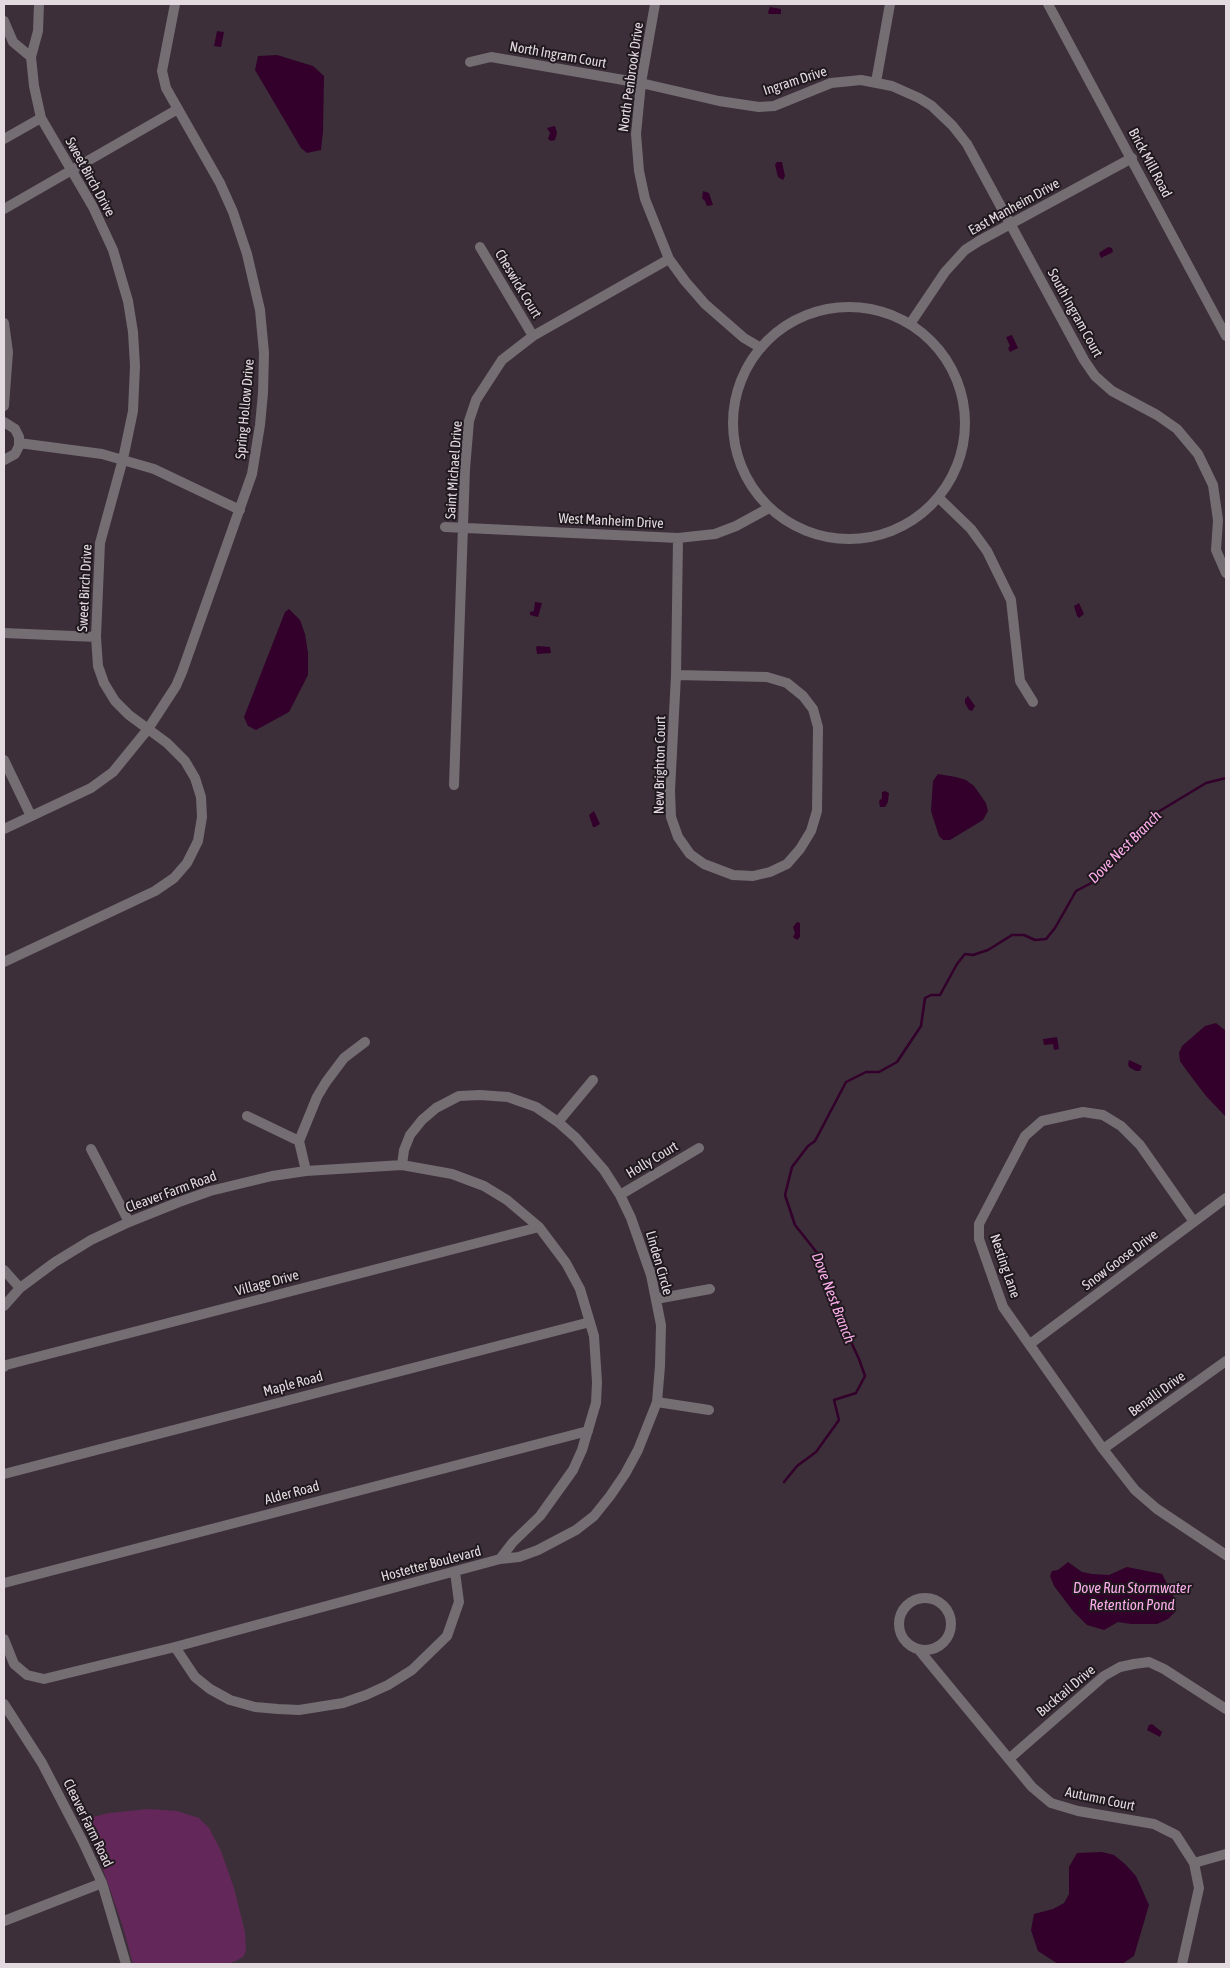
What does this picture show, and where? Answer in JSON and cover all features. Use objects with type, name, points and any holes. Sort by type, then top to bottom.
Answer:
[{"type":"street","name":"Sweet Birch Drive","points":[[4,962],[156,891],[174,878],[187,862],[198,841],[202,817],[201,797],[195,778],[185,761],[167,743],[129,715],[115,701],[104,683],[98,666],[96,637],[100,543],[133,411],[133,332],[128,301],[113,250],[93,207],[41,118],[34,86],[31,57],[38,31],[39,4]]},
{"type":"street","name":"Spring Hollow Drive","points":[[4,829],[91,788],[113,772],[148,729],[176,686],[252,474],[260,426],[264,353],[260,310],[247,254],[233,212],[220,183],[166,88],[162,71],[175,4]]},
{"type":"street","name":"North Penbrook Drive","points":[[656,4],[641,83],[636,134],[639,171],[648,208],[669,259],[685,281],[705,304],[744,338],[761,348]]},
{"type":"street","points":[[876,82],[890,4]]},
{"type":"street","name":"Brick Mill Road","points":[[1048,4],[1226,336]]},
{"type":"street","points":[[4,21],[13,42],[31,57]]},
{"type":"street","name":"North Ingram Court","points":[[470,62],[491,57],[641,83]]},
{"type":"street","name":"Ingram Drive","points":[[641,83],[719,101],[759,107],[774,106],[830,83],[849,80],[876,82],[892,86],[932,106],[952,125],[967,144],[1010,224]]},
{"type":"street","points":[[4,209],[178,109]]},
{"type":"street","points":[[4,138],[41,118]]},
{"type":"street","name":"East Manheim Drive","points":[[910,324],[944,272],[979,240],[1132,158]]},
{"type":"street","name":"South Ingram Court","points":[[1010,224],[1084,360],[1096,376],[1112,391],[1158,415],[1177,429],[1198,454],[1214,485],[1218,520],[1216,550],[1226,573]]},
{"type":"street","name":"Cheswick Court","points":[[480,247],[533,336]]},
{"type":"street","name":"Saint Michael Drive","points":[[454,785],[465,469],[469,420],[476,400],[502,360],[533,336],[669,259]]},
{"type":"street","points":[[843,307],[866,308],[889,314],[910,324],[926,336],[946,358],[960,385],[966,424],[964,444],[959,463],[950,481],[939,498],[924,513],[906,525],[887,534],[866,539],[845,540],[824,537],[804,531],[785,521],[769,508],[754,491],[743,472],[736,452],[733,430],[734,408],[739,386],[748,366],[761,348],[778,332],[798,319],[820,311],[843,307]]},
{"type":"street","points":[[4,324],[8,352],[4,406]]},
{"type":"street","points":[[4,422],[15,429],[19,437],[15,454],[4,460]]},
{"type":"street","points":[[19,443],[78,450],[154,469],[240,510]]},
{"type":"street","points":[[939,498],[971,529],[987,551],[1011,600],[1020,681],[1033,702]]},
{"type":"street","name":"West Manheim Drive","points":[[445,526],[678,538],[715,534],[736,526],[769,508]]},
{"type":"street","name":"New Brighton Court","points":[[676,675],[767,677],[787,683],[803,696],[813,709],[818,728],[817,811],[811,832],[787,864],[770,872],[753,876],[732,875],[704,864],[690,854],[678,837],[671,818],[670,791],[676,675],[678,538]]},
{"type":"street","points":[[4,634],[96,637]]},
{"type":"street","points":[[4,760],[31,816]]},
{"type":"street","points":[[306,1171],[299,1141],[317,1097],[344,1058],[365,1042]]},
{"type":"street","points":[[558,1122],[593,1080]]},
{"type":"street","name":"Linden Circle","points":[[402,1165],[404,1150],[410,1135],[422,1120],[436,1108],[459,1096],[508,1097],[536,1108],[558,1122],[576,1138],[604,1170],[620,1195],[642,1246],[651,1275],[661,1325],[657,1402],[638,1450],[626,1474],[594,1516],[576,1530],[538,1550],[518,1557],[500,1559]]},
{"type":"street","name":"Nesting Lane","points":[[1194,1222],[1140,1145],[1121,1126],[1103,1115],[1083,1112],[1042,1121],[1025,1136],[979,1224],[979,1239],[1004,1307],[1103,1449],[1135,1490],[1157,1509],[1226,1555]]},
{"type":"street","points":[[247,1116],[299,1141]]},
{"type":"street","name":"Holly Court","points":[[620,1195],[699,1148]]},
{"type":"street","points":[[91,1150],[129,1222]]},
{"type":"street","name":"Cleaver Farm Road","points":[[4,1306],[20,1288],[91,1240],[129,1222],[210,1191],[272,1176],[306,1171],[402,1165]]},
{"type":"street","name":"Hostetter Boulevard","points":[[175,1646],[500,1559],[513,1542],[540,1516],[564,1485],[582,1450],[596,1402],[597,1355],[594,1336],[580,1290],[566,1263],[539,1227],[507,1200],[484,1186],[452,1174],[402,1165]]},
{"type":"street","name":"Snow Goose Drive","points":[[1030,1344],[1226,1198]]},
{"type":"street","name":"Village Drive","points":[[4,1367],[539,1227]]},
{"type":"street","points":[[4,1270],[20,1288]]},
{"type":"street","points":[[656,1299],[710,1289]]},
{"type":"street","name":"Maple Road","points":[[4,1474],[590,1322]]},
{"type":"street","name":"Benalli Drive","points":[[1103,1449],[1226,1361]]},
{"type":"street","points":[[657,1402],[709,1410]]},
{"type":"street","name":"Alder Road","points":[[4,1582],[588,1431]]},
{"type":"street","points":[[4,1639],[14,1664],[27,1675],[44,1679],[175,1646],[195,1678],[230,1700],[255,1707],[299,1710],[343,1703],[388,1685],[412,1670],[447,1636],[459,1602],[455,1572]]},
{"type":"street","name":"Autumn Court","points":[[919,1650],[927,1651],[940,1646],[947,1639],[951,1626],[948,1611],[939,1602],[928,1598],[918,1599],[904,1608],[899,1620],[899,1629],[904,1640],[919,1650],[1032,1787],[1051,1803],[1154,1824],[1176,1835],[1194,1863],[1199,1888],[1182,1964]]},
{"type":"street","name":"Bucktail Drive","points":[[1010,1758],[1104,1676],[1134,1664],[1149,1662],[1164,1669],[1226,1709]]},
{"type":"street","name":"Cleaver Farm Road","points":[[4,1704],[71,1815],[102,1883],[126,1964]]},
{"type":"street","points":[[1194,1863],[1226,1854]]},
{"type":"street","points":[[4,1921],[102,1883]]},
{"type":"shaded area","points":[[149,1809],[177,1811],[199,1818],[209,1828],[221,1851],[234,1888],[245,1932],[246,1951],[243,1957],[227,1964],[133,1964],[123,1927],[98,1855],[81,1820],[109,1813]]},
{"type":"water","points":[[770,7],[781,9],[781,14],[769,14]]},
{"type":"water","points":[[217,31],[224,32],[221,47],[214,46]]},
{"type":"water","points":[[277,55],[313,66],[324,76],[321,150],[307,153],[301,148],[255,70],[258,56]]},
{"type":"water","points":[[555,126],[557,133],[555,140],[551,141],[548,139],[550,133],[547,128]]},
{"type":"water","points":[[777,162],[782,162],[785,176],[783,180],[778,177],[775,165]]},
{"type":"water","points":[[703,191],[709,193],[713,205],[707,206],[702,198]]},
{"type":"water","points":[[1108,247],[1112,248],[1113,252],[1101,258],[1099,253]]},
{"type":"water","points":[[1012,335],[1018,348],[1010,352],[1008,348],[1010,346],[1006,337]]},
{"type":"water","points":[[535,602],[542,603],[538,617],[530,615],[530,612],[534,611]]},
{"type":"water","points":[[1079,603],[1084,614],[1079,618],[1074,606]]},
{"type":"water","points":[[289,609],[300,620],[305,634],[308,653],[308,675],[289,712],[256,730],[248,726],[244,717],[285,612]]},
{"type":"water","points":[[536,647],[550,647],[551,653],[537,654]]},
{"type":"water","points":[[968,696],[975,706],[972,711],[969,710],[965,703],[965,699]]},
{"type":"water","points":[[938,774],[966,780],[974,786],[986,803],[988,811],[983,820],[950,840],[943,840],[939,836],[931,811],[933,781]]},
{"type":"water","points":[[882,792],[889,793],[888,802],[885,807],[880,807],[879,801],[882,798]]},
{"type":"water","points":[[594,811],[600,824],[593,827],[589,815]]},
{"type":"water","points":[[797,922],[800,923],[800,937],[797,940],[793,937],[795,933],[793,927]]},
{"type":"water","points":[[1216,1023],[1226,1031],[1226,1117],[1206,1096],[1187,1071],[1180,1061],[1179,1053],[1182,1046],[1205,1026]]},
{"type":"water","points":[[1057,1037],[1059,1049],[1054,1050],[1053,1044],[1044,1045],[1043,1039]]},
{"type":"water","points":[[1129,1060],[1142,1066],[1140,1071],[1129,1067]]},
{"type":"water","name":"Dove Run Stormwater Retention Pond","points":[[1068,1562],[1082,1572],[1092,1574],[1109,1575],[1127,1567],[1162,1574],[1174,1597],[1176,1611],[1168,1619],[1157,1624],[1118,1622],[1104,1630],[1087,1625],[1073,1611],[1054,1586],[1050,1576],[1052,1571],[1058,1570]]},
{"type":"water","points":[[1152,1724],[1162,1732],[1160,1737],[1147,1730],[1149,1725]]},
{"type":"water","points":[[1102,1852],[1114,1855],[1136,1876],[1149,1905],[1134,1956],[1122,1964],[1058,1964],[1038,1951],[1031,1930],[1034,1914],[1053,1909],[1064,1903],[1069,1894],[1069,1867],[1077,1853]]},
{"type":"waterway","name":"Dove Nest Branch","points":[[784,1482],[797,1466],[816,1452],[839,1420],[834,1400],[856,1393],[865,1376],[826,1288],[818,1254],[795,1225],[785,1195],[792,1167],[808,1146],[815,1141],[846,1082],[866,1072],[879,1072],[897,1062],[921,1026],[925,998],[931,995],[940,995],[957,964],[965,954],[973,955],[988,950],[1012,935],[1024,935],[1035,940],[1046,939],[1055,928],[1076,891],[1097,880],[1136,832],[1153,815],[1206,783],[1226,778]]}]
